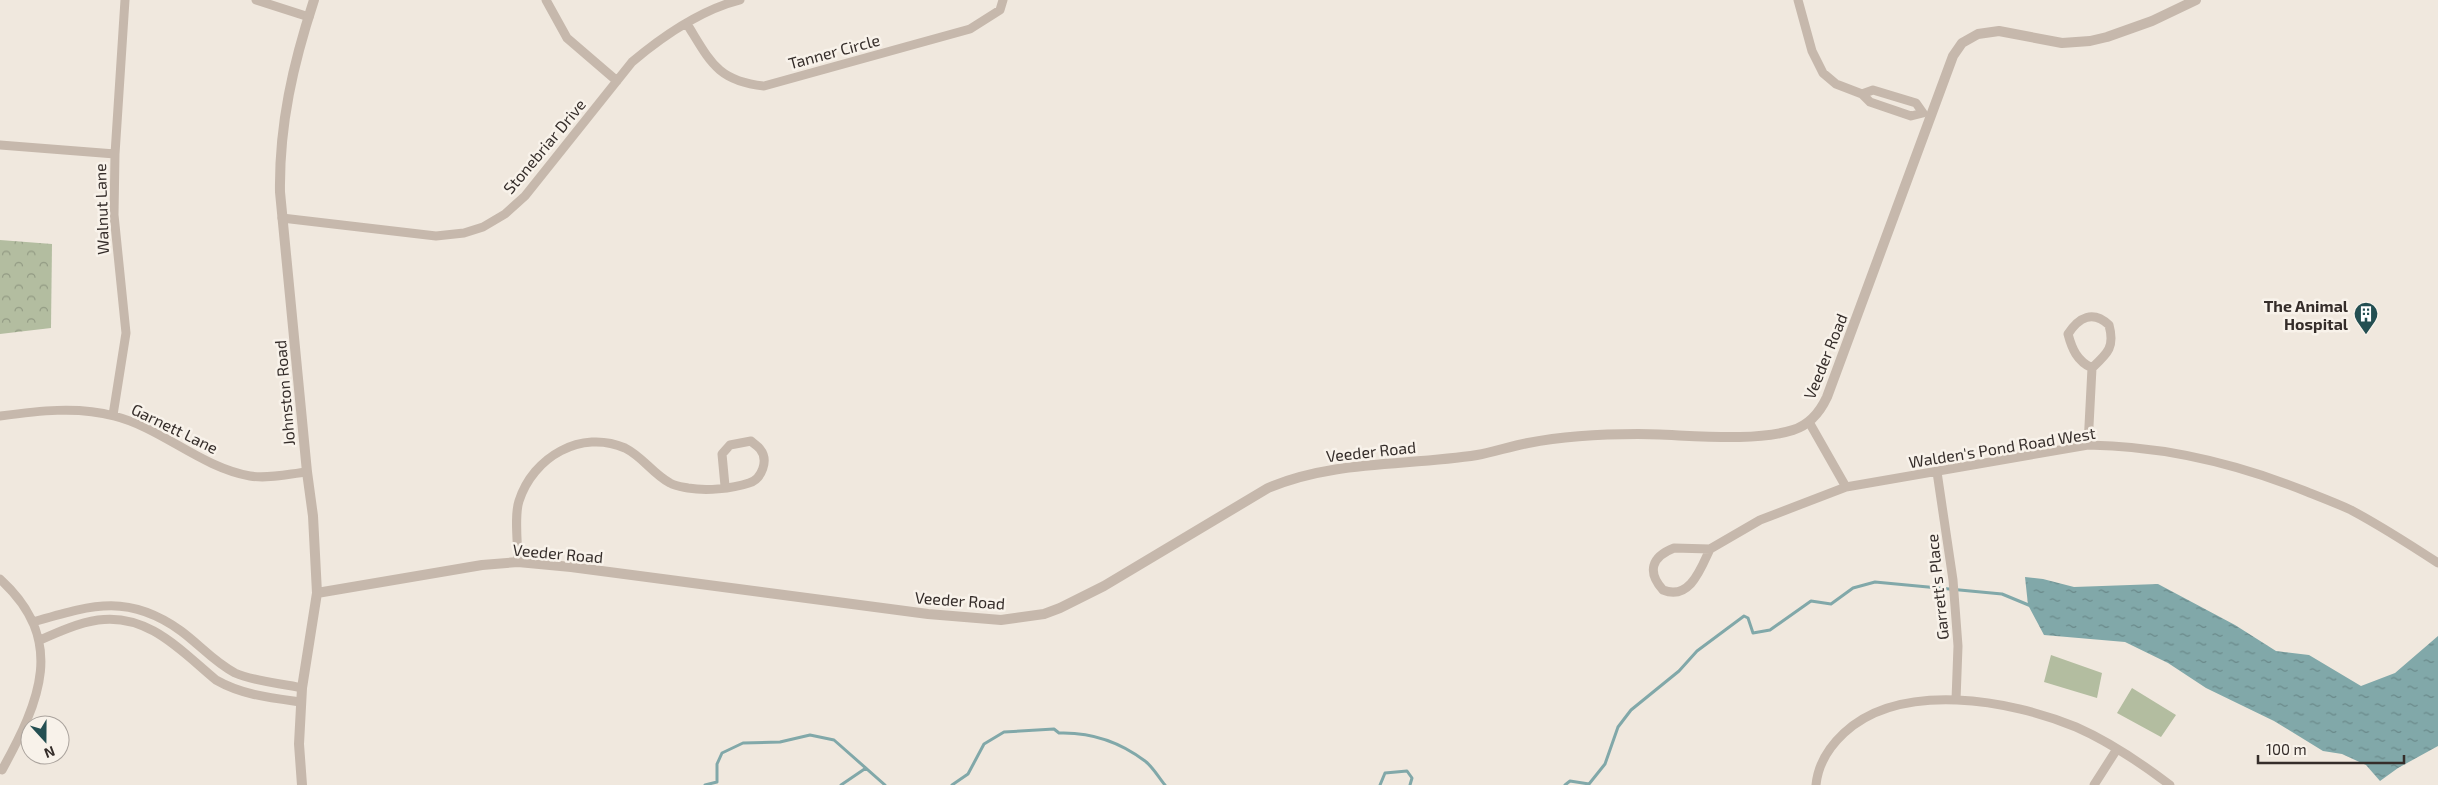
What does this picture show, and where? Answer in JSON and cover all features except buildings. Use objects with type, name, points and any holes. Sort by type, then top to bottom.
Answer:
[{"type":"street","name":"Walnut Lane","points":[[113,415],[126,333],[114,215],[115,154],[125,0]]},
{"type":"street","points":[[256,0],[309,17]]},
{"type":"street","name":"Johnston Road","points":[[302,785],[299,744],[302,688],[317,593],[313,516],[306,472],[282,218],[279,165],[282,129],[314,0]]},
{"type":"street","points":[[546,0],[567,38],[617,81]]},
{"type":"street","name":"Stonebriar Drive","points":[[282,218],[436,236],[483,228],[505,214],[525,196],[632,62],[654,44],[707,11],[740,0]]},
{"type":"street","name":"Tanner Circle","points":[[687,24],[712,64],[731,79],[746,84],[764,86],[970,29],[1000,10],[1003,0]]},
{"type":"street","points":[[1798,0],[1812,51],[1823,73],[1836,84],[1862,94],[1870,102],[1912,116],[1927,114]]},
{"type":"street","name":"Veeder Road","points":[[317,593],[419,574],[518,562],[581,568],[928,614],[1001,620],[1044,614],[1060,608],[1104,586],[1268,488],[1289,479],[1311,474],[1477,455],[1550,440],[1637,434],[1761,435],[1793,430],[1809,422],[1822,407],[1827,397],[1927,114],[1962,43],[1978,34],[1999,31],[2062,42],[2090,41],[2152,21],[2196,0]]},
{"type":"street","points":[[1862,94],[1873,90],[1916,103],[1927,114]]},
{"type":"street","points":[[0,145],[115,154]]},
{"type":"street","points":[[2088,445],[2092,368],[2109,350],[2112,338],[2109,325],[2095,316],[2085,317],[2074,324],[2068,334],[2072,347],[2078,357],[2084,364],[2092,368]]},
{"type":"street","name":"Garnett Lane","points":[[0,416],[57,410],[113,415],[162,435],[219,467],[250,476],[278,476],[306,472]]},
{"type":"street","points":[[1809,422],[1846,487]]},
{"type":"street","points":[[518,562],[518,503],[527,484],[543,463],[560,450],[584,442],[604,443],[624,448],[640,457],[671,484],[700,490],[750,483],[761,474],[764,464],[761,450],[752,442],[730,445],[722,454],[725,486]]},
{"type":"street","name":"Walden's Pond Road West","points":[[1710,549],[1760,520],[1846,487],[2088,445],[2179,452],[2243,469],[2349,509],[2390,532],[2438,563]]},
{"type":"street","name":"Garrett's Place","points":[[1937,472],[1953,580],[1958,646],[1956,700]]},
{"type":"street","points":[[1674,548],[1710,549],[1698,575],[1684,591],[1668,592],[1658,584],[1653,567],[1661,555],[1674,548]]},
{"type":"street","points":[[0,579],[21,602],[33,622],[40,640],[40,675],[36,699],[27,725],[1,771]]},
{"type":"street","points":[[33,622],[79,608],[126,606],[143,609],[182,632],[222,666],[238,674],[302,688]]},
{"type":"street","points":[[40,640],[80,624],[113,619],[140,623],[173,645],[226,686],[249,694],[301,702]]},
{"type":"street","points":[[173,645],[182,632]]},
{"type":"street","points":[[1816,785],[1822,762],[1834,743],[1858,720],[1879,710],[1903,704],[1956,700],[2007,706],[2033,712],[2077,728],[2117,749],[2170,785]]},
{"type":"street","points":[[2094,785],[2117,749]]},
{"type":"green space","points":[[0,240],[52,244],[51,328],[0,334]]},
{"type":"green space","points":[[2051,655],[2102,673],[2097,698],[2044,682]]},
{"type":"green space","points":[[2132,688],[2176,715],[2161,737],[2117,713]]},
{"type":"water","points":[[2025,577],[2043,579],[2074,587],[2158,584],[2235,625],[2276,651],[2309,655],[2361,686],[2395,673],[2438,636],[2438,746],[2398,768],[2380,781],[2366,765],[2342,754],[2323,751],[2274,721],[2206,688],[2168,663],[2125,642],[2044,635],[2028,605]]},
{"type":"waterway","points":[[1565,785],[1570,781],[1589,784],[1605,764],[1618,727],[1631,710],[1679,671],[1697,651],[1744,616],[1748,618],[1753,633],[1770,630],[1811,601],[1831,604],[1853,588],[1875,582],[2002,594],[2031,606]]},
{"type":"waterway","points":[[952,785],[968,774],[984,744],[1004,732],[1054,729],[1059,733],[1094,736],[1126,748],[1148,763],[1165,785]]},
{"type":"waterway","points":[[705,785],[717,782],[717,764],[722,753],[743,743],[780,742],[810,735],[834,740],[885,785]]},
{"type":"waterway","points":[[841,785],[866,768]]},
{"type":"waterway","points":[[1380,785],[1385,773],[1407,771],[1412,778],[1410,785]]},
{"type":"place","name":"The Animal Hospital","points":[[2366,335]]}]
